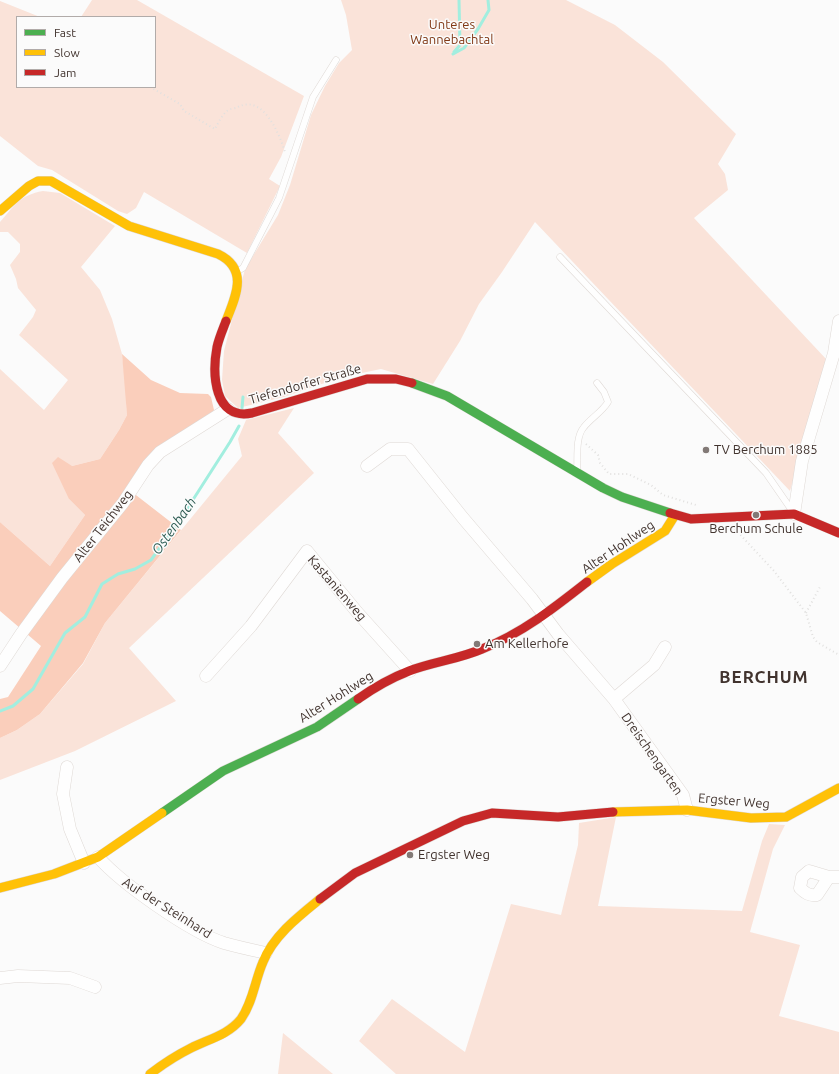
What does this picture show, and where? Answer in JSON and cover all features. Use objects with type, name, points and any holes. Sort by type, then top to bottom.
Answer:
[{"type":"street","points":[[0,211],[29,186],[38,181],[52,182],[129,226],[225,257],[233,265],[237,280],[235,296],[217,348],[217,385],[219,395],[228,410]]},
{"type":"street","points":[[794,514],[802,461],[834,353],[839,322]]},
{"type":"street","name":"Tiefendorfer Straße","points":[[228,410],[239,414],[258,412],[367,379],[396,379],[410,381],[447,396],[576,473],[622,497],[691,519],[794,514],[839,533]]},
{"type":"street","name":"Alter Teichweg","points":[[0,666],[21,634],[62,578],[123,503],[148,465],[160,452],[228,410]]},
{"type":"street","points":[[367,466],[390,449],[408,449],[544,615]]},
{"type":"street","name":"Alter Hohlweg","points":[[0,888],[54,874],[98,857],[223,771],[318,726],[378,685],[410,671],[495,645],[544,615],[612,564],[665,531],[675,515]]},
{"type":"street","name":"Kastanienweg","points":[[206,676],[251,626],[307,551],[357,612],[410,671]]},
{"type":"street","name":"Dreischengarten","points":[[544,615],[614,699],[683,795],[687,810]]},
{"type":"street","name":"Dreischengarten","points":[[614,699],[654,665],[665,647]]},
{"type":"street","points":[[67,767],[63,794],[70,829],[84,863]]},
{"type":"street","name":"Ergster Weg","points":[[150,1074],[161,1070],[192,1048],[221,1035],[234,1026],[251,1000],[266,953],[281,935],[341,880],[423,840],[473,818],[492,813],[558,817],[629,811],[687,810],[751,818],[786,817],[839,788]]},
{"type":"street","name":"Auf der Steinhard","points":[[98,857],[111,872],[193,928],[223,942],[266,953]]},
{"type":"street","points":[[0,978],[18,976],[70,978],[95,987]]},
{"type":"lane","points":[[236,272],[243,268],[269,219],[290,165],[313,97],[336,60]]},
{"type":"lane","points":[[560,257],[766,473],[794,514]]},
{"type":"lane","points":[[576,473],[579,437],[583,427],[604,408],[608,402],[604,392],[596,383]]},
{"type":"path","points":[[152,88],[180,104],[184,111],[214,129],[226,111],[247,103],[253,104],[262,110],[277,129],[290,165]]},
{"type":"path","points":[[579,437],[598,456],[600,463],[609,474],[628,474],[650,485],[663,495],[699,506]]},
{"type":"path","points":[[731,517],[733,527],[774,572],[806,613],[813,637],[817,642],[839,655]]},
{"type":"path","points":[[806,613],[821,585]]},
{"type":"green space","points":[[92,0],[137,0],[304,96],[281,157],[269,179],[280,186],[247,253],[144,192],[136,208],[127,214],[118,211],[52,170],[38,166],[0,136],[0,1],[38,16],[16,16],[16,88],[156,88],[156,16],[82,16]]},
{"type":"green space","name":"Unteres Wannebachtal","points":[[341,0],[566,0],[615,25],[663,62],[736,134],[718,164],[725,174],[728,190],[694,218],[827,360],[790,491],[535,222],[479,304],[460,341],[433,384],[381,369],[342,377],[284,397],[238,408],[225,396],[222,380],[224,351],[245,269],[278,215],[290,185],[311,115],[325,86],[339,63],[352,50],[346,15]]},
{"type":"green space","points":[[43,191],[60,193],[115,226],[81,267],[100,290],[112,319],[122,354],[126,388],[127,415],[100,459],[72,466],[69,499],[85,515],[50,566],[0,522],[0,369],[44,410],[68,380],[19,335],[33,317],[36,310],[18,288],[10,265],[20,252],[20,244],[8,232],[0,232],[0,222],[18,202],[29,195]]},
{"type":"green space","points":[[294,408],[278,433],[314,473],[129,648],[176,701],[75,751],[0,780],[0,738],[17,730],[40,714],[83,664],[105,623],[242,456],[238,439],[246,420]]},
{"type":"green space","points":[[616,817],[598,906],[742,911],[762,841],[769,824],[785,825],[773,849],[750,932],[800,945],[779,1016],[839,1032],[839,1074],[396,1074],[359,1041],[392,999],[465,1052],[511,904],[561,915],[578,845],[579,823]]},
{"type":"green space","points":[[283,1033],[333,1074],[278,1074]]},
{"type":"shaded area","points":[[122,354],[151,380],[180,393],[208,394],[211,397],[214,410],[210,416],[154,453],[132,492],[181,530],[105,623],[83,663],[40,714],[17,730],[0,738],[0,699],[8,697],[41,646],[0,611],[0,522],[50,566],[85,515],[69,499],[52,463],[58,457],[72,466],[100,459],[119,430],[127,415]]},
{"type":"waterway","name":"Ostenbach","points":[[454,52],[460,45],[459,0]]},
{"type":"waterway","name":"Ostenbach","points":[[453,54],[464,48],[478,29],[489,10],[488,0]]},
{"type":"waterway","name":"Ostenbach","points":[[242,408],[243,397]]},
{"type":"waterway","name":"Ostenbach","points":[[0,711],[13,706],[33,689],[65,633],[85,617],[102,584],[118,574],[135,569],[151,560],[180,520],[239,426]]},
{"type":"traffic: fast","points":[[412,383],[447,396],[603,488],[622,497],[670,513]]},
{"type":"traffic: fast","points":[[162,813],[223,771],[317,727],[358,699]]},
{"type":"traffic: slow","points":[[0,211],[29,186],[38,181],[51,181],[129,226],[218,254],[228,260],[234,267],[237,275],[236,293],[226,321]]},
{"type":"traffic: slow","points":[[587,582],[612,564],[665,531],[675,515]]},
{"type":"traffic: slow","points":[[613,812],[687,810],[751,818],[786,817],[839,788]]},
{"type":"traffic: slow","points":[[0,888],[54,874],[98,857],[162,813]]},
{"type":"traffic: slow","points":[[150,1074],[165,1063],[191,1048],[224,1033],[241,1019],[251,998],[260,969],[267,953],[287,927],[320,899]]},
{"type":"traffic: jam","points":[[226,321],[217,347],[215,370],[216,382],[218,393],[223,403],[230,410],[239,414],[252,413],[367,379],[396,379],[412,383]]},
{"type":"traffic: jam","points":[[670,513],[691,519],[794,514],[839,533]]},
{"type":"traffic: jam","points":[[358,699],[383,683],[402,674],[473,652],[510,636],[550,611],[587,582]]},
{"type":"traffic: jam","points":[[320,899],[355,873],[463,821],[492,813],[558,817],[613,812]]},
{"type":"place","name":"TV Berchum 1885","points":[[706,450]]},
{"type":"place","name":"Berchum Schule","points":[[756,515]]},
{"type":"place","name":"Am Kellerhofe","points":[[477,644]]},
{"type":"place","name":"Ergster Weg","points":[[410,855]]},
{"type":"district","name":"BERCHUM","points":[[764,677]]}]
